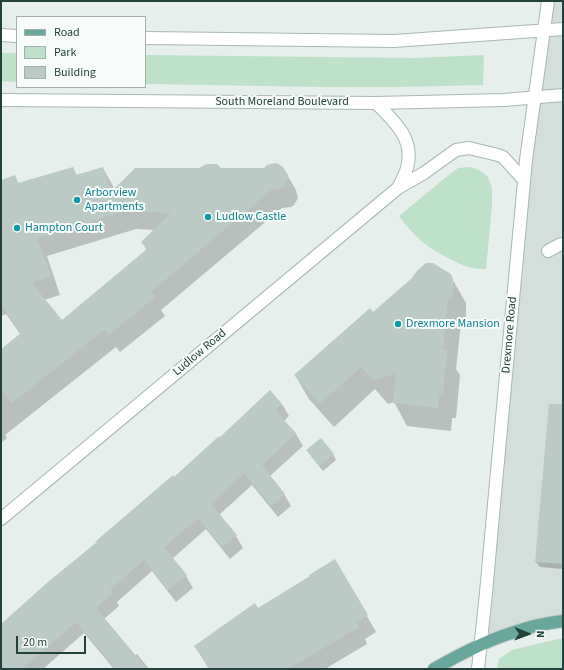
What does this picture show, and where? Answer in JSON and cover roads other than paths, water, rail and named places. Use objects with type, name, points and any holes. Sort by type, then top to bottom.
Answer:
[{"type":"main road","points":[[434,669],[481,645],[521,630],[563,621]]},
{"type":"street","name":"Drexmore Road","points":[[478,669],[524,180],[548,1]]},
{"type":"street","points":[[146,38],[394,41],[563,29]]},
{"type":"street","points":[[1,35],[16,36]]},
{"type":"street","name":"South Moreland Boulevard","points":[[1,100],[376,103],[504,100],[563,95]]},
{"type":"street","name":"Ludlow Road","points":[[376,103],[397,124],[406,138],[408,156],[407,168],[398,188]]},
{"type":"street","name":"Ludlow Road","points":[[1,519],[398,188],[424,173],[456,150],[469,148],[503,157],[524,180]]},
{"type":"street","points":[[548,251],[563,244]]},
{"type":"place","name":"Arborview Apartments","points":[[77,200]]},
{"type":"place","name":"Ludlow Castle","points":[[208,217]]},
{"type":"place","name":"Hampton Court","points":[[17,228]]},
{"type":"place","name":"Drexmore Mansion","points":[[398,324]]}]
